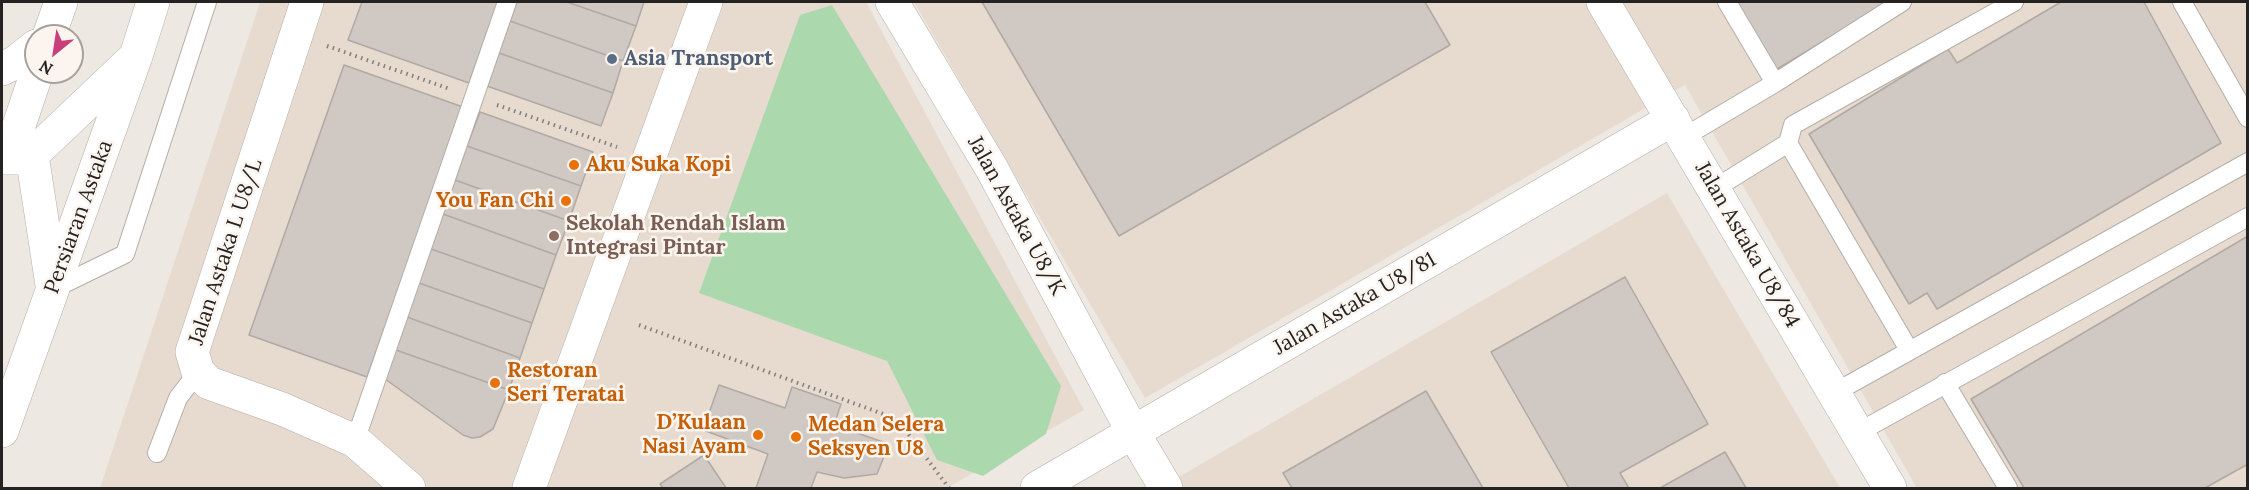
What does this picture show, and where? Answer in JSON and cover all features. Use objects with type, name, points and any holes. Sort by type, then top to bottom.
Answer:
[{"type":"street","points":[[52,24],[61,2]]},
{"type":"street","name":"Persiaran Astaka","points":[[2,431],[136,56],[153,2]]},
{"type":"street","name":"Jalan Astaka L U8/L","points":[[307,2],[192,352],[198,372],[208,382],[282,409],[355,441],[409,489]]},
{"type":"street","points":[[529,489],[706,2]]},
{"type":"street","name":"Jalan Astaka U8/K","points":[[892,2],[992,169],[1134,434],[1166,489]]},
{"type":"street","name":"Jalan Astaka U8/84","points":[[1603,2],[1890,489]]},
{"type":"street","points":[[2,69],[24,56]]},
{"type":"street","points":[[10,152],[136,56]]},
{"type":"street","points":[[33,84],[10,152],[53,289]]},
{"type":"street","name":"Jalan Astaka U8/81","points":[[1037,489],[1678,128]]},
{"type":"lane","points":[[53,289],[125,254],[207,2]]},
{"type":"lane","points":[[355,441],[507,2]]},
{"type":"lane","points":[[1727,2],[1775,83]]},
{"type":"lane","points":[[1678,128],[1775,83],[1902,2]]},
{"type":"lane","points":[[1714,189],[1788,143],[1793,125],[2014,2]]},
{"type":"lane","points":[[2182,2],[2247,118]]},
{"type":"lane","points":[[1788,143],[1909,350]]},
{"type":"lane","points":[[1834,393],[2247,162]]},
{"type":"lane","points":[[1857,433],[2247,218]]},
{"type":"lane","points":[[158,453],[178,398],[198,372]]},
{"type":"lane","points":[[1945,383],[2008,489]]},
{"type":"path","points":[[639,325],[897,419],[949,489]]},
{"type":"shaded area","points":[[260,2],[866,2],[1084,410],[947,488],[100,488]]},
{"type":"shaded area","points":[[914,2],[2247,2],[2247,488],[1917,488],[1685,85],[1145,398]]},
{"type":"shaded area","points":[[1667,193],[1840,488],[1160,488]]},
{"type":"green space","points":[[832,5],[1061,386],[1046,434],[983,476],[937,460],[887,361],[699,293],[800,15]]},
{"type":"building","points":[[362,2],[498,2],[469,83],[348,40]]},
{"type":"building","points":[[517,2],[567,2],[636,26],[623,61],[510,21]]},
{"type":"building","points":[[567,2],[644,2],[636,26]]},
{"type":"building","points":[[982,2],[1425,2],[1450,45],[1119,236]]},
{"type":"building","points":[[1735,2],[1888,2],[1774,71]]},
{"type":"building","points":[[2061,2],[2144,2],[2221,143],[1937,309],[1927,293],[1909,304],[1809,134],[1948,49],[1957,63]]},
{"type":"building","points":[[510,21],[623,61],[613,93],[499,53]]},
{"type":"building","points":[[499,53],[613,93],[601,126],[487,86]]},
{"type":"building","points":[[344,65],[463,107],[367,377],[249,335]]},
{"type":"building","points":[[480,112],[593,152],[581,186],[467,146]]},
{"type":"building","points":[[467,146],[581,186],[569,221],[455,180]]},
{"type":"building","points":[[455,180],[569,221],[556,255],[443,214]]},
{"type":"building","points":[[443,214],[556,255],[544,289],[431,249]]},
{"type":"building","points":[[2248,236],[2248,464],[2205,488],[2024,488],[1971,399]]},
{"type":"building","points":[[431,249],[544,289],[532,323],[419,283]]},
{"type":"building","points":[[1625,277],[1708,424],[1620,473],[1629,488],[1569,488],[1491,352]]},
{"type":"building","points":[[419,283],[532,323],[520,358],[407,317]]},
{"type":"building","points":[[407,317],[520,358],[509,390],[396,350]]},
{"type":"building","points":[[396,350],[509,390],[493,429],[480,437],[472,438],[463,435],[385,379]]},
{"type":"building","name":"Medan Selera Seksyen U8","points":[[719,385],[785,408],[792,387],[841,404],[834,425],[889,444],[877,474],[844,478],[817,472],[811,488],[756,488],[768,454],[703,430]]},
{"type":"building","points":[[1426,391],[1483,488],[1292,488],[1283,473]]},
{"type":"building","points":[[1725,452],[1746,488],[1660,488]]},
{"type":"building","points":[[704,455],[726,488],[663,488],[660,484]]},
{"type":"place","name":"Asia Transport","points":[[612,59]]},
{"type":"place","name":"Aku Suka Kopi","points":[[574,165]]},
{"type":"place","name":"You Fan Chi","points":[[566,201]]},
{"type":"place","name":"Sekolah Rendah Islam Integrasi Pintar","points":[[554,236]]},
{"type":"place","name":"Restoran Seri Teratai","points":[[495,383]]},
{"type":"place","name":"D’Kulaan Nasi Ayam","points":[[758,435]]},
{"type":"place","name":"Medan Selera Seksyen U8","points":[[796,437]]}]
